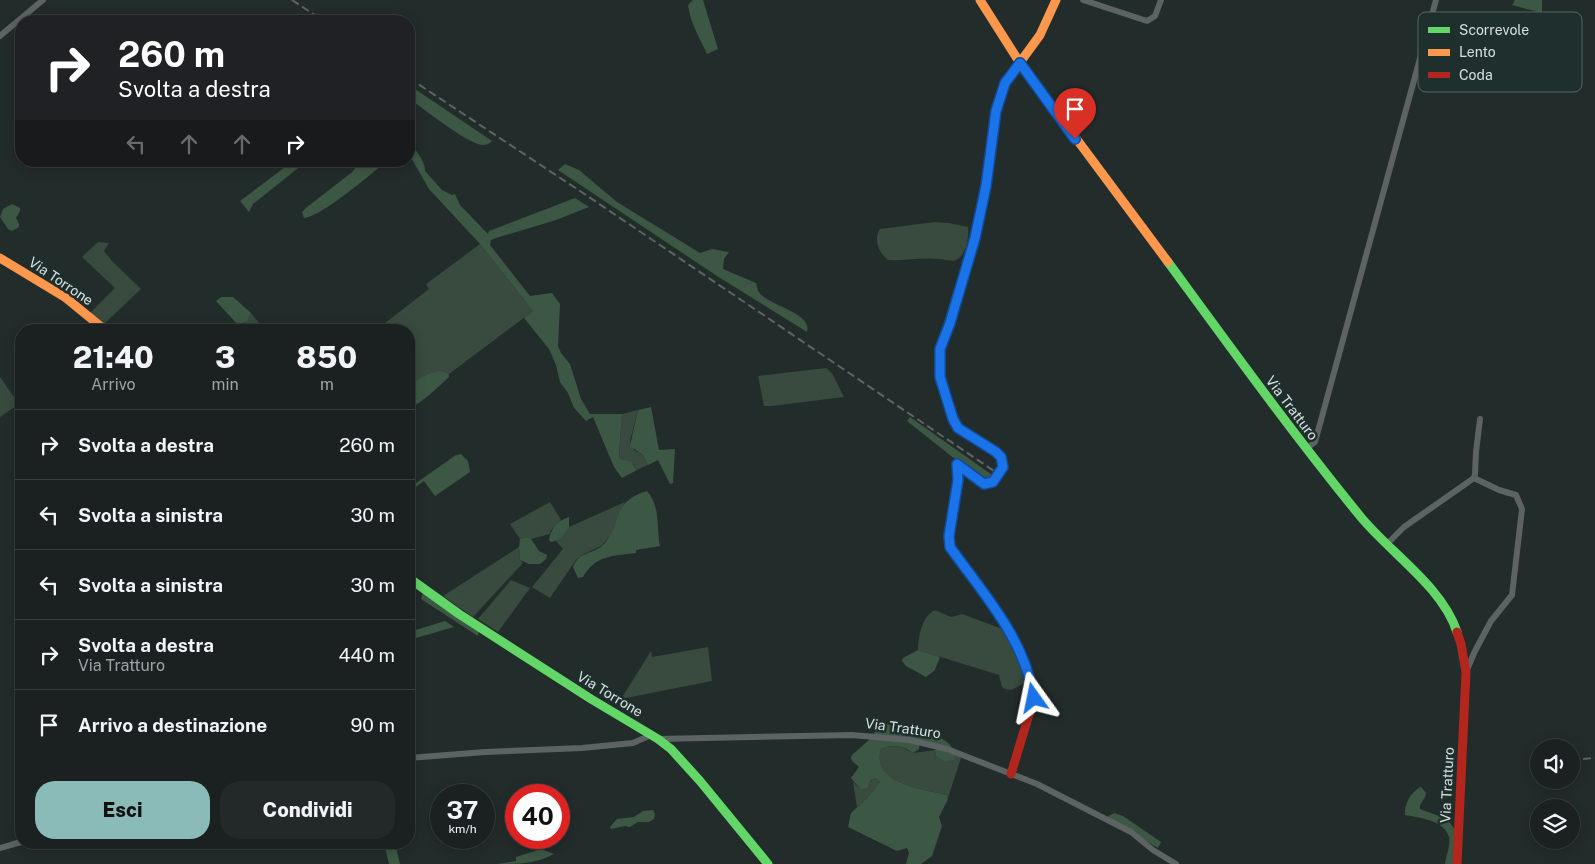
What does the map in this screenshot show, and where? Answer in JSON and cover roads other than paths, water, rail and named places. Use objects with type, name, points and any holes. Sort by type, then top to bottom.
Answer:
[{"type":"street","points":[[25,15],[43,0]]},
{"type":"street","name":"Via Tratturo","points":[[980,0],[1020,63],[1306,449],[1362,519],[1440,601],[1454,623],[1461,644],[1466,672],[1457,864]]},
{"type":"street","points":[[1011,774],[1034,698],[1031,679],[1012,636],[997,610],[950,547],[949,536],[958,480],[957,464],[984,484],[993,482],[1003,467],[1001,457],[996,452],[958,428],[953,419],[940,377],[940,349],[950,323],[975,238],[986,186],[996,111],[1005,83],[1040,35],[1056,0]]},
{"type":"street","points":[[1083,0],[1147,21],[1155,16],[1161,0]]},
{"type":"street","points":[[0,36],[15,23]]},
{"type":"street","points":[[1306,449],[1315,442],[1418,66]]},
{"type":"street","name":"Via Torrone","points":[[0,258],[66,298],[98,324]]},
{"type":"street","points":[[1386,545],[1404,527],[1474,478],[1476,474],[1476,452],[1480,418]]},
{"type":"street","points":[[1466,672],[1491,621],[1512,595],[1522,509],[1516,495],[1499,490],[1474,478]]},
{"type":"street","name":"Via Torrone","points":[[415,582],[559,679],[654,737],[681,758],[768,864]]},
{"type":"street","points":[[1461,644],[1475,651]]},
{"type":"street","name":"Via Tratturo","points":[[415,758],[485,752],[582,748],[633,743],[654,737],[852,735],[885,737],[947,749],[1037,784],[1130,832],[1153,850],[1176,864]]},
{"type":"street","points":[[0,848],[15,844]]},
{"type":"railway","points":[[292,0],[315,15]]},
{"type":"railway","points":[[415,82],[586,195],[994,471]]},
{"type":"railway","points":[[1580,759],[1595,758]]}]
